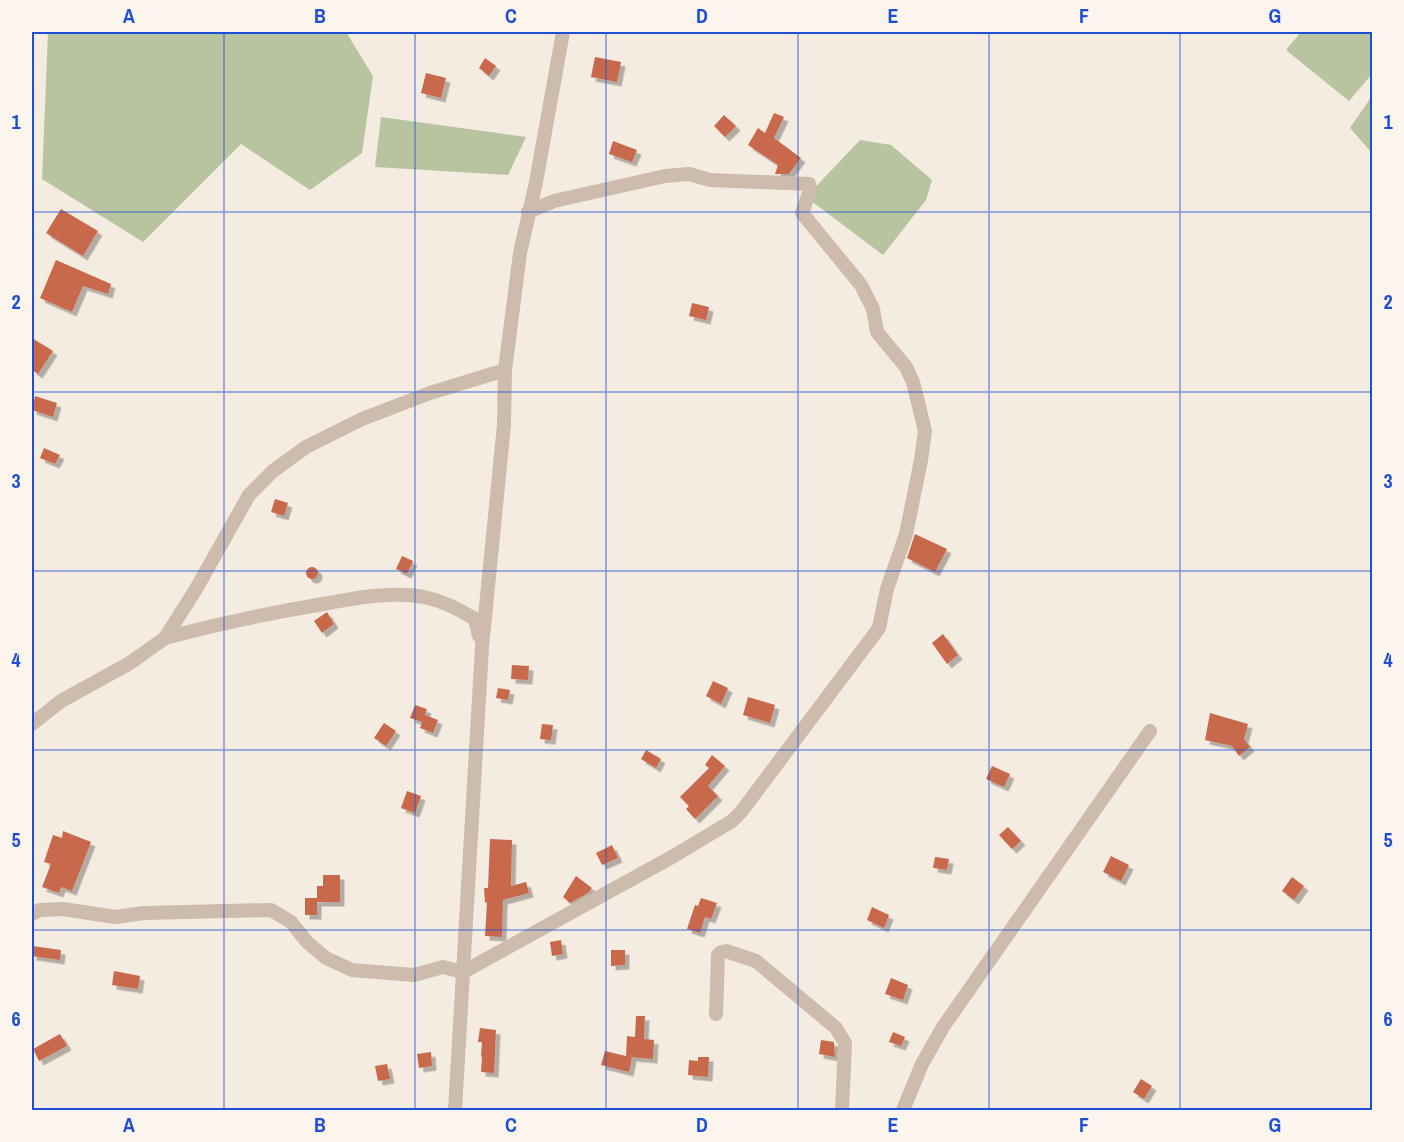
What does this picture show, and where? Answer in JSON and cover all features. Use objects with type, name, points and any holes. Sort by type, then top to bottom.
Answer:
[{"type":"street","points":[[455,1110],[482,647],[504,425],[506,370],[515,286],[563,32]]},
{"type":"street","points":[[32,914],[40,910],[63,909],[115,917],[144,913],[270,910],[291,922],[326,958],[352,970],[414,975],[443,967],[463,972],[672,857],[732,821],[879,628],[887,590],[906,534],[921,460],[925,431],[923,417],[906,367],[877,332],[873,309],[861,285],[802,213],[810,190],[809,184],[710,180],[689,174],[665,176],[554,201],[528,212]]},
{"type":"street","points":[[32,724],[61,700],[130,663],[165,638],[196,589],[249,495],[273,471],[306,447],[362,419],[430,393],[506,370]]},
{"type":"street","points":[[165,638],[301,608],[351,599],[397,595],[442,601],[475,619],[482,647]]},
{"type":"street","points":[[903,1110],[926,1056],[943,1027],[1150,731]]},
{"type":"street","points":[[716,1014],[718,955],[720,952],[726,951],[756,961],[841,1034],[845,1043],[842,1110]]},
{"type":"green space","points":[[48,32],[346,32],[373,76],[362,153],[310,190],[241,144],[143,242],[42,179]]},
{"type":"green space","points":[[1301,32],[1372,32],[1372,74],[1349,101],[1286,50]]},
{"type":"green space","points":[[1372,96],[1372,153],[1350,128]]},
{"type":"green space","points":[[381,117],[526,137],[508,175],[375,167]]},
{"type":"green space","points":[[860,140],[891,145],[932,180],[926,200],[883,255],[806,197]]},
{"type":"building","points":[[595,57],[621,62],[617,82],[591,77]]},
{"type":"building","points":[[485,58],[496,66],[489,76],[479,68]]},
{"type":"building","points":[[426,73],[446,78],[441,98],[421,93]]},
{"type":"building","points":[[774,113],[784,117],[774,138],[801,158],[789,174],[775,174],[778,165],[748,145],[758,128],[765,133]]},
{"type":"building","points":[[724,115],[736,126],[725,137],[714,126]]},
{"type":"building","points":[[613,141],[637,150],[632,162],[609,154]]},
{"type":"building","points":[[61,209],[98,231],[83,256],[46,233]]},
{"type":"building","points":[[56,260],[111,284],[108,294],[83,286],[72,312],[40,298]]},
{"type":"building","points":[[692,303],[709,307],[706,320],[689,316]]},
{"type":"building","points":[[32,338],[53,351],[38,374],[32,370]]},
{"type":"building","points":[[35,396],[57,403],[53,417],[32,410]]},
{"type":"building","points":[[44,448],[60,455],[55,464],[40,458]]},
{"type":"building","points":[[275,499],[288,503],[284,516],[271,512]]},
{"type":"building","points":[[915,534],[947,549],[935,572],[907,558]]},
{"type":"building","points":[[402,556],[413,561],[407,574],[396,569]]},
{"type":"building","points":[[312,567],[318,573],[312,579],[306,573]]},
{"type":"building","points":[[327,612],[334,624],[322,633],[314,621]]},
{"type":"building","points":[[943,634],[958,655],[947,664],[932,643]]},
{"type":"building","points":[[512,665],[529,666],[528,680],[511,679]]},
{"type":"building","points":[[713,681],[728,688],[721,704],[706,696]]},
{"type":"building","points":[[498,688],[510,690],[508,700],[496,698]]},
{"type":"building","points":[[748,697],[775,705],[770,723],[743,715]]},
{"type":"building","points":[[415,705],[427,709],[425,715],[438,720],[433,733],[420,728],[422,722],[410,718]]},
{"type":"building","points":[[1210,713],[1248,724],[1244,739],[1250,747],[1239,756],[1232,746],[1205,740]]},
{"type":"building","points":[[384,723],[396,731],[386,746],[374,738]]},
{"type":"building","points":[[542,724],[553,725],[551,740],[540,739]]},
{"type":"building","points":[[646,750],[661,759],[656,768],[641,759]]},
{"type":"building","points":[[712,755],[725,766],[708,786],[718,796],[695,819],[686,809],[689,806],[680,797],[709,768],[705,765]]},
{"type":"building","points":[[992,766],[1010,774],[1004,787],[986,779]]},
{"type":"building","points":[[407,791],[421,796],[415,813],[401,808]]},
{"type":"building","points":[[1008,827],[1021,841],[1012,849],[999,835]]},
{"type":"building","points":[[63,831],[91,842],[72,891],[61,887],[59,893],[42,887],[51,864],[44,862],[53,835],[62,838]]},
{"type":"building","points":[[490,839],[512,840],[511,886],[526,882],[529,893],[503,900],[502,937],[485,936],[487,902],[485,903],[484,888],[488,888]]},
{"type":"building","points":[[612,845],[618,858],[602,865],[596,853]]},
{"type":"building","points":[[1111,856],[1129,865],[1121,881],[1103,872]]},
{"type":"building","points":[[935,857],[949,859],[947,870],[933,868]]},
{"type":"building","points":[[323,875],[340,875],[340,902],[317,902],[317,886],[323,886]]},
{"type":"building","points":[[576,876],[592,888],[588,893],[570,903],[563,897]]},
{"type":"building","points":[[1292,877],[1304,886],[1294,900],[1282,891]]},
{"type":"building","points":[[305,898],[317,898],[317,915],[305,915]]},
{"type":"building","points":[[701,898],[717,903],[711,919],[705,917],[700,933],[687,929],[695,905],[698,906]]},
{"type":"building","points":[[872,907],[889,915],[884,928],[867,920]]},
{"type":"building","points":[[561,940],[563,954],[552,956],[550,942]]},
{"type":"building","points":[[32,946],[61,950],[60,960],[32,956]]},
{"type":"building","points":[[611,950],[625,950],[625,965],[611,966]]},
{"type":"building","points":[[114,971],[140,976],[138,989],[112,985]]},
{"type":"building","points":[[891,978],[908,985],[903,1000],[885,994]]},
{"type":"building","points":[[636,1016],[645,1016],[644,1039],[654,1040],[653,1059],[630,1057],[632,1058],[629,1072],[601,1065],[605,1051],[626,1056],[627,1036],[635,1037]]},
{"type":"building","points":[[480,1028],[496,1030],[494,1073],[481,1072],[482,1042],[478,1042]]},
{"type":"building","points":[[893,1032],[905,1037],[901,1046],[889,1042]]},
{"type":"building","points":[[60,1034],[67,1046],[39,1061],[33,1049]]},
{"type":"building","points":[[821,1040],[834,1042],[835,1057],[819,1054]]},
{"type":"building","points":[[431,1052],[432,1066],[419,1068],[417,1054]]},
{"type":"building","points":[[698,1057],[709,1057],[708,1077],[688,1075],[689,1060],[698,1061]]},
{"type":"building","points":[[387,1064],[390,1079],[378,1081],[375,1066]]},
{"type":"building","points":[[1141,1079],[1152,1086],[1144,1099],[1133,1092]]}]
